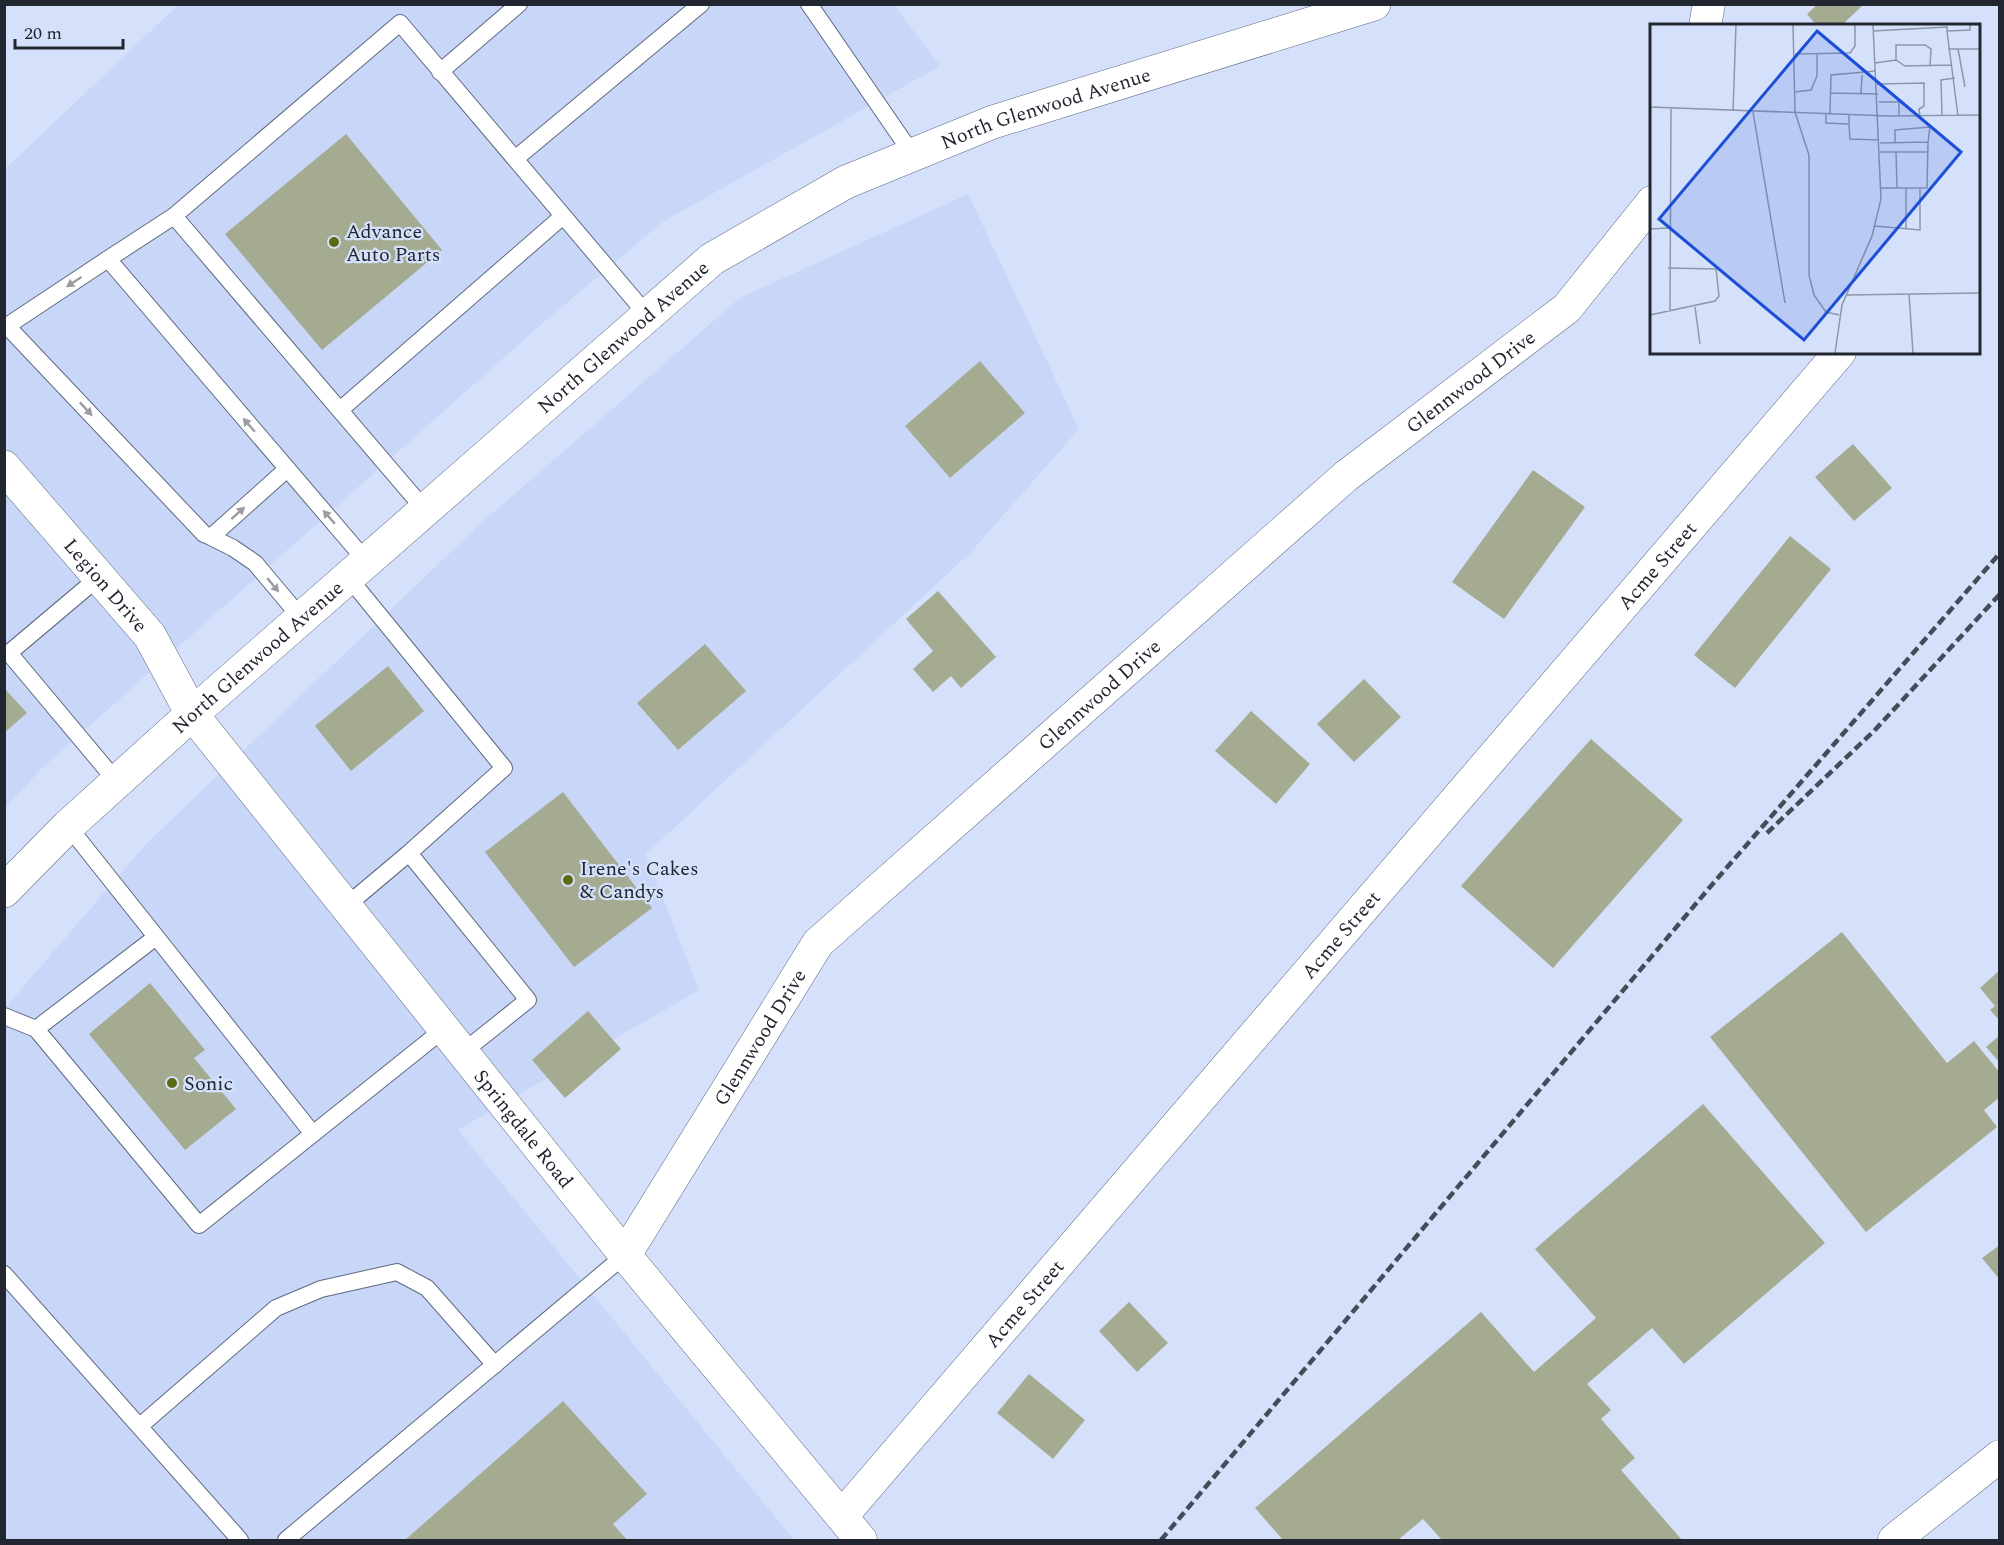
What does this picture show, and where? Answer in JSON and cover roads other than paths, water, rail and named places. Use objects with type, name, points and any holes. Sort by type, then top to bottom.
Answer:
[{"type":"main road","name":"North Glenwood Avenue","points":[[7,883],[192,714],[712,259],[846,182],[993,122],[1374,4]]},
{"type":"main road","name":"Legion Drive","points":[[4,467],[150,636],[192,714]]},
{"type":"street","points":[[1705,24],[1709,4]]},
{"type":"street","name":"Glennwood Drive","points":[[625,1255],[818,943],[1346,476],[1567,308],[1650,204]]},
{"type":"street","name":"Acme Street","points":[[842,1516],[1838,354]]},
{"type":"street","name":"Springdale Road","points":[[192,714],[625,1255],[861,1540]]},
{"type":"street","points":[[1894,1540],[2000,1456]]},
{"type":"lane","points":[[440,72],[519,4]]},
{"type":"lane","points":[[515,159],[701,4]]},
{"type":"lane","points":[[809,4],[913,155]]},
{"type":"lane","points":[[302,619],[255,563],[233,548],[204,534],[6,327],[174,216],[400,23],[648,316]]},
{"type":"lane","points":[[174,216],[425,510]]},
{"type":"lane","points":[[340,410],[563,216]]},
{"type":"lane","points":[[108,260],[287,469],[358,570],[504,768],[346,906]]},
{"type":"lane","points":[[211,537],[287,469]]},
{"type":"lane","points":[[99,577],[9,653],[117,782]]},
{"type":"lane","points":[[68,826],[313,1134]]},
{"type":"lane","points":[[4,1016],[36,1029],[199,1225],[313,1134],[453,1041],[528,1000],[409,853]]},
{"type":"lane","points":[[36,1029],[156,937]]},
{"type":"lane","points":[[286,1540],[625,1255]]},
{"type":"lane","points":[[140,1426],[276,1308],[321,1289],[397,1272],[427,1287],[495,1365]]},
{"type":"lane","points":[[4,1274],[240,1540]]},
{"type":"railway","points":[[1161,1540],[1710,887],[2000,553]]},
{"type":"railway","points":[[1767,833],[1874,731],[2000,594]]},
{"type":"place","name":"Advance Auto Parts","points":[[334,242]]},
{"type":"place","name":"Irene's Cakes & Candys","points":[[568,880]]},
{"type":"place","name":"Sonic","points":[[172,1083]]}]
